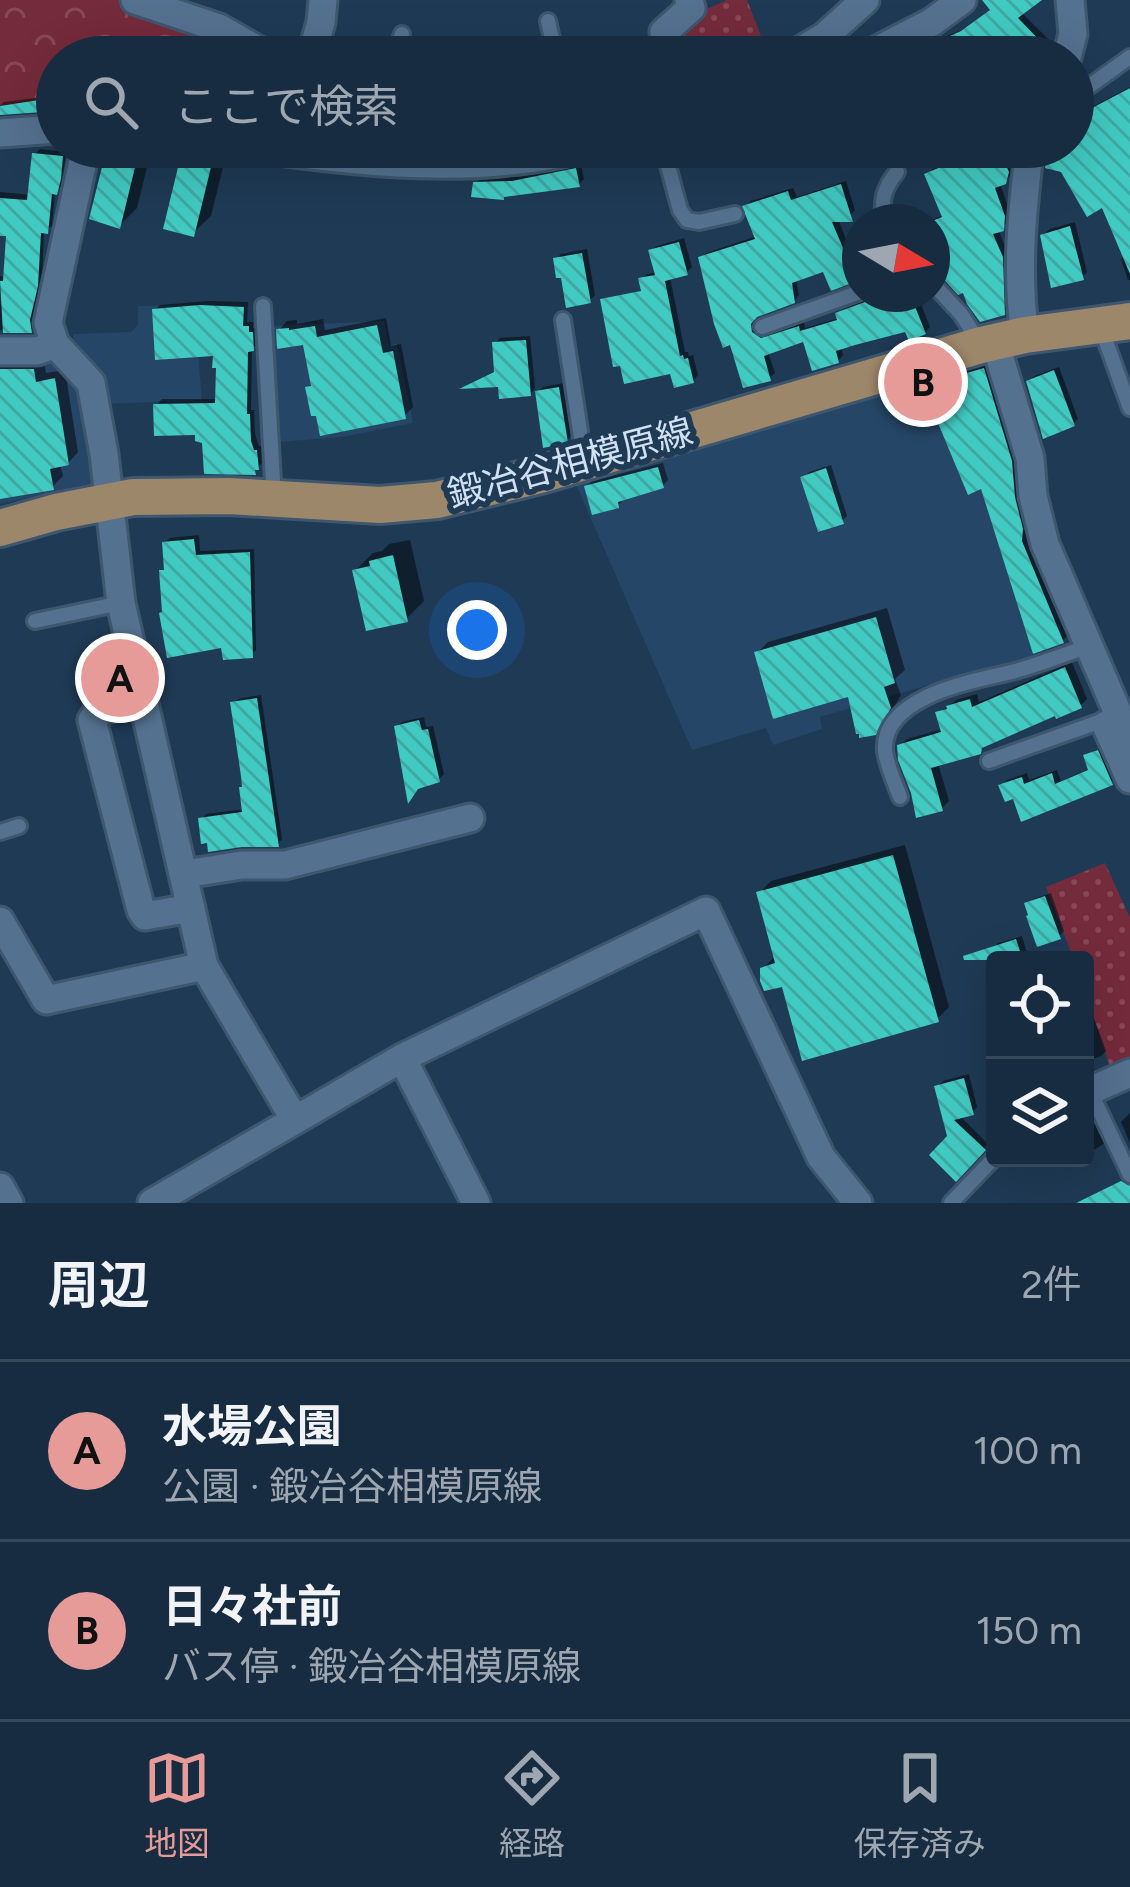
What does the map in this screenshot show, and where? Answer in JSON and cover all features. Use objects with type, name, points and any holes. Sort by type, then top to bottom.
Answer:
[{"type":"main road","name":"鍛冶谷相模原線","points":[[0,528],[108,500],[152,496],[380,505],[437,500],[1000,341],[1115,322]]},
{"type":"street","points":[[135,0],[233,36]]},
{"type":"street","points":[[317,36],[323,0]]},
{"type":"street","points":[[665,36],[692,8],[689,0]]},
{"type":"street","points":[[906,36],[962,0]]},
{"type":"street","points":[[1070,0],[1072,36]]},
{"type":"street","points":[[863,1],[868,36]]},
{"type":"street","points":[[825,36],[863,1]]},
{"type":"street","points":[[0,133],[36,130]]},
{"type":"street","points":[[81,168],[48,323],[55,344],[91,383],[121,603],[204,966],[296,1120]]},
{"type":"street","points":[[1029,168],[1020,282],[1000,341],[1030,458],[1045,544],[1130,779]]},
{"type":"street","points":[[0,351],[38,352],[55,344]]},
{"type":"street","points":[[142,700],[98,711],[92,720],[141,910],[153,916],[191,908]]},
{"type":"street","points":[[1111,717],[1130,741]]},
{"type":"street","points":[[185,874],[242,865],[285,865],[470,818]]},
{"type":"street","points":[[152,1203],[402,1058],[706,911],[821,1157],[858,1203]]},
{"type":"street","points":[[0,921],[46,1000],[204,966]]},
{"type":"street","points":[[402,1058],[476,1203]]},
{"type":"street","points":[[1094,1089],[1130,1073]]},
{"type":"street","points":[[0,1187],[9,1203]]},
{"type":"lane","points":[[548,21],[551,36]]},
{"type":"lane","points":[[1094,83],[1130,57]]},
{"type":"lane","points":[[669,168],[687,220],[735,214]]},
{"type":"lane","points":[[881,204],[885,186],[897,172]]},
{"type":"lane","points":[[713,219],[717,239]]},
{"type":"lane","points":[[762,327],[842,298]]},
{"type":"lane","points":[[950,303],[1000,341]]},
{"type":"lane","points":[[263,306],[274,498]]},
{"type":"lane","points":[[563,320],[585,461]]},
{"type":"lane","points":[[1115,322],[1130,408]]},
{"type":"lane","points":[[35,621],[121,603]]},
{"type":"lane","points":[[900,796],[885,749],[890,731],[915,700],[1082,648]]},
{"type":"lane","points":[[989,761],[1111,717]]},
{"type":"lane","points":[[0,832],[19,826]]},
{"type":"lane","points":[[1094,1106],[1130,1175]]},
{"type":"lane","points":[[951,1203],[986,1166]]},
{"type":"shaded area","points":[[194,305],[202,400],[106,404],[95,367],[73,347],[73,334],[131,332],[138,325],[138,306]]},
{"type":"shaded area","points":[[384,321],[389,345],[397,344],[413,423],[342,437],[278,442],[270,326]]},
{"type":"shaded area","points":[[0,357],[55,359],[78,385],[98,474],[91,484],[0,504]]},
{"type":"shaded area","points":[[916,382],[918,389],[936,383],[948,418],[939,423],[981,489],[1034,658],[820,717],[822,729],[773,745],[766,728],[692,750],[575,482]]},
{"type":"green space","points":[[0,0],[159,0],[227,36],[36,36],[36,111],[0,105]]},
{"type":"green space","points":[[727,0],[747,0],[761,36],[676,36],[702,11]]},
{"type":"green space","points":[[1105,863],[1130,918],[1130,1068],[1113,1076],[1094,1018],[1094,951],[1071,951],[1046,887]]},
{"type":"building","points":[[982,0],[1042,0],[1018,18],[1035,36],[950,36],[990,10]]},
{"type":"building","points":[[1130,88],[1130,274],[1102,208],[1087,217],[1061,172],[1045,168],[1094,168],[1094,107]]},
{"type":"building","points":[[36,100],[36,112],[0,115],[0,106]]},
{"type":"building","points":[[32,153],[36,153],[36,168],[62,168],[61,179],[57,195],[52,194],[48,234],[41,233],[32,333],[3,333],[0,281],[6,236],[0,236],[0,198],[27,200]]},
{"type":"building","points":[[102,168],[135,168],[120,229],[89,219]]},
{"type":"building","points":[[178,168],[211,168],[194,237],[163,229]]},
{"type":"building","points":[[576,168],[580,187],[504,200],[471,197],[473,182],[512,181]]},
{"type":"building","points":[[938,168],[1007,168],[1006,184],[995,188],[1005,216],[1004,231],[993,234],[1003,257],[1005,315],[980,322],[963,293],[958,295],[950,286],[950,204],[937,204],[924,174]]},
{"type":"building","points":[[841,184],[847,204],[842,204],[842,222],[832,222],[842,246],[842,287],[831,291],[823,272],[792,283],[795,303],[757,317],[752,332],[761,338],[799,326],[800,331],[837,320],[835,313],[842,310],[917,312],[926,334],[909,341],[905,332],[836,351],[839,363],[812,371],[801,335],[803,342],[764,356],[771,381],[743,388],[730,345],[723,348],[714,324],[698,257],[755,239],[742,206],[788,191],[791,200]]},
{"type":"building","points":[[1070,226],[1084,280],[1051,288],[1040,235]]},
{"type":"building","points":[[679,242],[688,275],[665,281],[680,356],[688,358],[694,383],[674,388],[670,374],[624,384],[620,366],[613,367],[600,299],[641,291],[638,278],[655,275],[648,250]]},
{"type":"building","points":[[582,253],[591,303],[566,308],[553,258]]},
{"type":"building","points":[[244,307],[243,326],[253,332],[247,414],[257,450],[256,475],[204,474],[202,443],[195,441],[195,435],[154,436],[153,404],[215,403],[213,356],[155,360],[152,309]]},
{"type":"building","points":[[377,325],[383,353],[393,351],[406,419],[320,436],[305,387],[311,386],[303,345],[277,349],[276,329],[315,326],[317,337]]},
{"type":"building","points":[[526,340],[531,396],[499,399],[498,387],[459,389],[494,372],[492,342]]},
{"type":"building","points":[[984,368],[1012,461],[1022,541],[1064,643],[1033,654],[981,489],[968,495],[938,423],[948,418],[935,382]]},
{"type":"building","points":[[0,369],[34,369],[36,382],[55,378],[69,465],[50,469],[54,490],[0,499]]},
{"type":"building","points":[[1054,370],[1075,426],[1043,439],[1026,381]]},
{"type":"building","points":[[559,387],[568,443],[543,448],[535,391]]},
{"type":"building","points":[[658,467],[664,488],[592,515],[584,486]]},
{"type":"building","points":[[826,468],[844,524],[818,532],[800,477]]},
{"type":"building","points":[[194,539],[196,555],[250,552],[253,658],[223,660],[221,648],[167,658],[159,613],[162,542]]},
{"type":"building","points":[[393,555],[408,622],[366,631],[352,570]]},
{"type":"building","points":[[876,617],[895,683],[884,687],[891,708],[876,735],[859,738],[856,734],[848,697],[773,719],[754,652]]},
{"type":"building","points":[[1065,667],[1082,708],[982,748],[981,754],[931,768],[943,811],[916,818],[897,745],[941,732],[935,712],[946,706],[970,699],[972,707]]},
{"type":"building","points":[[257,698],[279,847],[208,852],[207,843],[201,844],[198,818],[242,812],[230,702]]},
{"type":"building","points":[[419,720],[422,730],[428,729],[440,782],[418,789],[408,804],[394,726]]},
{"type":"building","points":[[1098,750],[1113,785],[1021,822],[1013,799],[1005,802],[998,785],[1022,777],[1024,784],[1052,773],[1055,784],[1088,770],[1083,755]]},
{"type":"building","points":[[893,855],[939,1022],[802,1061],[782,987],[764,991],[760,981],[760,968],[775,963],[756,892]]},
{"type":"building","points":[[1045,896],[1061,939],[1037,947],[1024,903]]},
{"type":"building","points":[[1016,939],[1020,951],[986,951],[986,960],[964,960],[963,956]]},
{"type":"building","points":[[964,1078],[974,1115],[954,1120],[986,1150],[956,1182],[929,1155],[947,1136],[934,1086]]},
{"type":"building","points":[[1121,1181],[1130,1186],[1130,1203],[1076,1203]]},
{"type":"place","name":"日々社前","points":[[923,382]]},
{"type":"place","name":"水場公園","points":[[120,678]]}]
